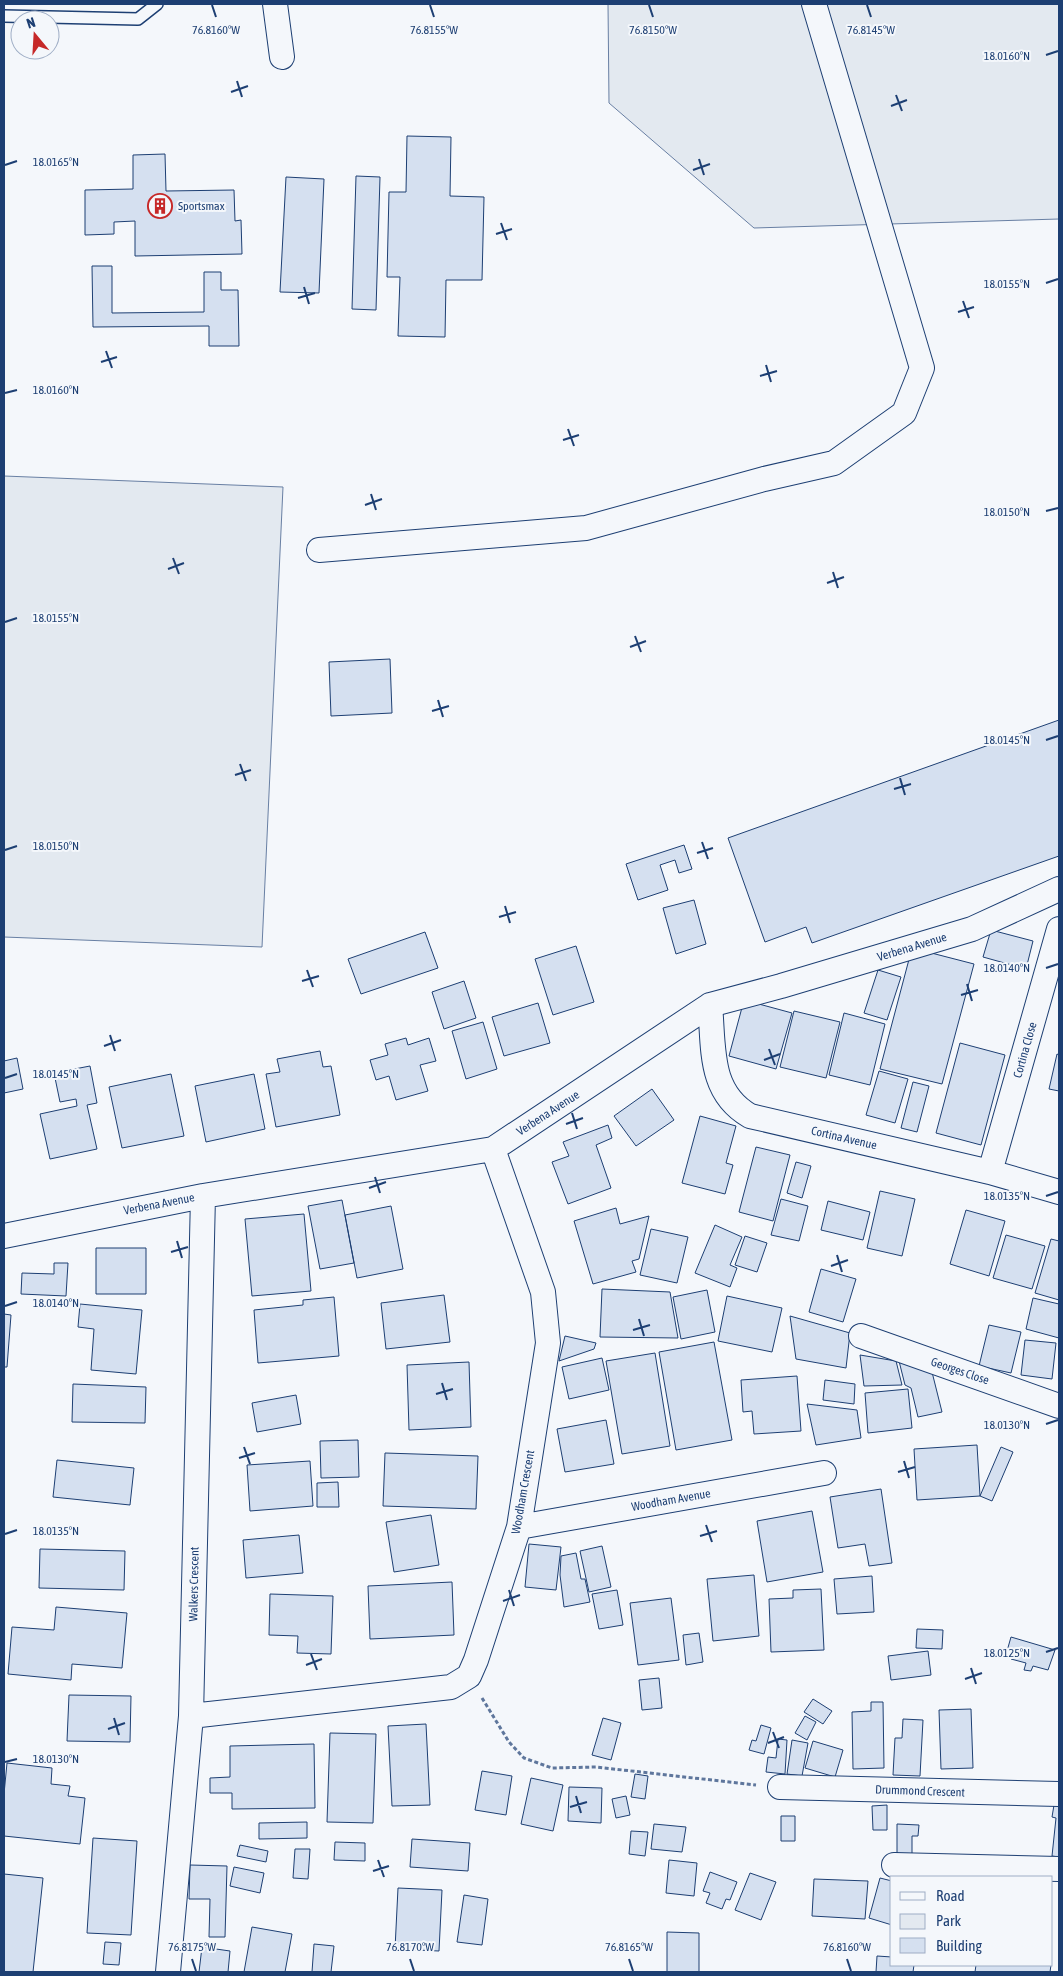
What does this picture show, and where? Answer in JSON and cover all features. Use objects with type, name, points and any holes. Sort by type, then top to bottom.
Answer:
[{"type":"street","points":[[275,4],[282,57]]},
{"type":"street","points":[[319,550],[586,528],[764,479],[834,462],[904,413],[922,368],[814,4]]},
{"type":"street","name":"Verbena Avenue","points":[[4,1236],[203,1196],[493,1149],[710,1004],[781,986],[972,929],[1059,889]]},
{"type":"street","name":"Cortina Close","points":[[990,1172],[1059,929]]},
{"type":"street","name":"Cortina Avenue","points":[[710,1004],[716,1071],[720,1085],[727,1098],[737,1108],[750,1116],[990,1172],[1059,1192]]},
{"type":"street","name":"Woodham Crescent","points":[[468,1676],[476,1660],[519,1527],[548,1343],[542,1292],[493,1149]]},
{"type":"street","name":"Walkers Crescent","points":[[168,1972],[191,1716],[203,1196]]},
{"type":"street","name":"Georges Close","points":[[861,1336],[1059,1406]]},
{"type":"street","name":"Woodham Avenue","points":[[519,1527],[824,1473]]},
{"type":"street","points":[[191,1716],[451,1687],[468,1676]]},
{"type":"street","name":"Drummond Crescent","points":[[780,1787],[1059,1794]]},
{"type":"street","points":[[894,1865],[1059,1869]]},
{"type":"lane","points":[[4,16],[138,19],[157,4]]},
{"type":"path","points":[[468,1676],[509,1742],[524,1758],[552,1768],[596,1766],[780,1787]]},
{"type":"green space","points":[[608,4],[1059,4],[1059,219],[754,228],[609,103]]},
{"type":"green space","points":[[4,476],[283,487],[262,947],[4,937]]},
{"type":"building","points":[[407,136],[451,137],[450,196],[484,197],[482,280],[446,280],[445,337],[398,336],[400,277],[387,277],[389,192],[406,192]]},
{"type":"building","name":"Sportsmax","points":[[165,154],[166,191],[234,190],[235,221],[241,220],[242,254],[135,256],[135,221],[114,222],[114,234],[85,235],[85,190],[133,189],[133,155]]},
{"type":"building","points":[[356,176],[380,177],[376,310],[352,309]]},
{"type":"building","points":[[286,177],[324,179],[319,293],[280,292]]},
{"type":"building","points":[[92,266],[112,266],[112,313],[204,312],[204,272],[221,272],[221,290],[238,290],[239,346],[209,346],[209,326],[93,327]]},
{"type":"building","points":[[390,659],[392,713],[331,716],[329,662]]},
{"type":"building","points":[[1059,720],[1059,856],[812,943],[806,927],[765,942],[728,838]]},
{"type":"building","points":[[684,845],[692,869],[679,873],[675,860],[660,865],[668,890],[638,900],[626,864]]},
{"type":"building","points":[[694,900],[706,944],[676,954],[663,908]]},
{"type":"building","points":[[991,930],[1033,941],[1026,969],[983,957]]},
{"type":"building","points":[[425,932],[438,968],[361,994],[348,959]]},
{"type":"building","points":[[576,946],[594,1002],[553,1015],[535,959]]},
{"type":"building","points":[[912,948],[974,964],[942,1084],[880,1069]]},
{"type":"building","points":[[878,970],[901,977],[887,1020],[864,1013]]},
{"type":"building","points":[[464,981],[476,1018],[444,1029],[432,992]]},
{"type":"building","points":[[744,1000],[792,1013],[776,1069],[729,1056]]},
{"type":"building","points":[[538,1003],[550,1043],[504,1056],[492,1017]]},
{"type":"building","points":[[794,1011],[840,1022],[826,1078],[780,1067]]},
{"type":"building","points":[[844,1013],[885,1024],[870,1085],[829,1075]]},
{"type":"building","points":[[483,1022],[497,1069],[466,1079],[452,1031]]},
{"type":"building","points":[[406,1038],[408,1045],[429,1038],[436,1061],[420,1065],[428,1091],[396,1100],[389,1076],[376,1080],[370,1060],[388,1055],[385,1044]]},
{"type":"building","points":[[960,1043],[1005,1055],[981,1145],[936,1133]]},
{"type":"building","points":[[320,1051],[323,1067],[331,1066],[340,1115],[276,1127],[266,1074],[280,1072],[277,1059]]},
{"type":"building","points":[[1057,1054],[1059,1055],[1059,1091],[1049,1089]]},
{"type":"building","points":[[17,1058],[23,1089],[4,1093],[4,1061]]},
{"type":"building","points":[[90,1066],[97,1103],[87,1105],[97,1149],[50,1159],[40,1114],[77,1106],[76,1099],[60,1102],[54,1073]]},
{"type":"building","points":[[879,1071],[908,1079],[895,1123],[866,1115]]},
{"type":"building","points":[[171,1074],[184,1136],[122,1148],[109,1087]]},
{"type":"building","points":[[254,1074],[265,1129],[206,1142],[195,1086]]},
{"type":"building","points":[[913,1082],[929,1086],[917,1132],[901,1128]]},
{"type":"building","points":[[652,1089],[674,1120],[636,1146],[614,1116]]},
{"type":"building","points":[[700,1116],[736,1126],[726,1163],[733,1165],[725,1194],[682,1183]]},
{"type":"building","points":[[608,1125],[612,1138],[596,1145],[611,1188],[568,1204],[552,1162],[569,1156],[563,1142]]},
{"type":"building","points":[[756,1147],[790,1155],[773,1221],[739,1212]]},
{"type":"building","points":[[796,1162],[811,1166],[802,1198],[787,1193]]},
{"type":"building","points":[[880,1191],[915,1199],[902,1256],[867,1248]]},
{"type":"building","points":[[781,1199],[808,1206],[799,1241],[771,1235]]},
{"type":"building","points":[[342,1200],[354,1263],[320,1269],[308,1206]]},
{"type":"building","points":[[828,1201],[870,1212],[863,1240],[821,1230]]},
{"type":"building","points":[[391,1206],[403,1269],[357,1278],[345,1215]]},
{"type":"building","points":[[616,1208],[620,1224],[649,1216],[639,1259],[632,1261],[636,1272],[593,1284],[574,1221]]},
{"type":"building","points":[[966,1210],[1005,1221],[989,1276],[950,1264]]},
{"type":"building","points":[[304,1214],[311,1291],[252,1296],[245,1219]]},
{"type":"building","points":[[715,1225],[742,1237],[730,1265],[737,1268],[730,1287],[695,1273]]},
{"type":"building","points":[[651,1229],[688,1237],[677,1283],[640,1275]]},
{"type":"building","points":[[1006,1235],[1045,1246],[1032,1289],[993,1278]]},
{"type":"building","points":[[745,1236],[767,1243],[757,1272],[735,1265]]},
{"type":"building","points":[[1051,1239],[1059,1241],[1059,1300],[1035,1293]]},
{"type":"building","points":[[96,1248],[146,1248],[146,1294],[96,1294]]},
{"type":"building","points":[[54,1263],[68,1263],[66,1296],[21,1294],[22,1273],[54,1274]]},
{"type":"building","points":[[821,1269],[856,1279],[843,1322],[809,1312]]},
{"type":"building","points":[[602,1289],[670,1292],[678,1338],[600,1337]]},
{"type":"building","points":[[707,1290],[715,1332],[681,1339],[673,1297]]},
{"type":"building","points":[[444,1295],[450,1342],[386,1349],[381,1303]]},
{"type":"building","points":[[727,1296],[782,1308],[772,1352],[718,1341]]},
{"type":"building","points":[[334,1297],[339,1356],[258,1363],[254,1310],[303,1305],[303,1300]]},
{"type":"building","points":[[1033,1298],[1059,1304],[1059,1338],[1026,1329]]},
{"type":"building","points":[[80,1304],[142,1310],[136,1374],[91,1370],[94,1329],[78,1327]]},
{"type":"building","points":[[4,1314],[11,1315],[7,1367],[4,1367]]},
{"type":"building","points":[[790,1316],[850,1333],[846,1368],[796,1359]]},
{"type":"building","points":[[989,1325],[1021,1332],[1011,1373],[979,1366]]},
{"type":"building","points":[[565,1336],[596,1343],[594,1349],[559,1361]]},
{"type":"building","points":[[1025,1340],[1056,1343],[1052,1379],[1021,1375]]},
{"type":"building","points":[[714,1342],[732,1440],[676,1450],[659,1352]]},
{"type":"building","points":[[655,1353],[670,1446],[622,1454],[606,1361]]},
{"type":"building","points":[[860,1355],[896,1361],[902,1385],[864,1386]]},
{"type":"building","points":[[602,1358],[609,1390],[569,1399],[562,1367]]},
{"type":"building","points":[[899,1361],[931,1368],[942,1412],[918,1417],[911,1388],[905,1385]]},
{"type":"building","points":[[469,1362],[471,1427],[409,1430],[407,1365]]},
{"type":"building","points":[[797,1376],[801,1431],[754,1434],[752,1411],[743,1412],[741,1380]]},
{"type":"building","points":[[825,1380],[855,1384],[854,1404],[823,1400]]},
{"type":"building","points":[[73,1384],[146,1387],[145,1423],[72,1422]]},
{"type":"building","points":[[908,1389],[912,1428],[868,1433],[865,1393]]},
{"type":"building","points":[[296,1395],[301,1424],[257,1432],[252,1403]]},
{"type":"building","points":[[807,1404],[857,1410],[861,1438],[816,1445]]},
{"type":"building","points":[[606,1420],[614,1464],[565,1472],[557,1429]]},
{"type":"building","points":[[358,1440],[359,1477],[321,1478],[320,1441]]},
{"type":"building","points":[[977,1445],[980,1496],[917,1500],[914,1449]]},
{"type":"building","points":[[1001,1447],[1013,1452],[992,1501],[980,1496]]},
{"type":"building","points":[[385,1453],[478,1456],[476,1509],[383,1506]]},
{"type":"building","points":[[57,1460],[134,1468],[130,1505],[53,1497]]},
{"type":"building","points":[[310,1461],[313,1506],[250,1511],[247,1465]]},
{"type":"building","points":[[338,1482],[339,1507],[317,1507],[317,1483]]},
{"type":"building","points":[[881,1489],[892,1563],[869,1566],[865,1544],[838,1548],[830,1497]]},
{"type":"building","points":[[812,1511],[823,1572],[767,1582],[757,1521]]},
{"type":"building","points":[[431,1515],[439,1565],[394,1572],[386,1522]]},
{"type":"building","points":[[299,1535],[303,1573],[246,1578],[243,1540]]},
{"type":"building","points":[[529,1544],[561,1547],[556,1590],[525,1587]]},
{"type":"building","points":[[602,1546],[611,1587],[589,1592],[580,1551]]},
{"type":"building","points":[[40,1549],[125,1551],[124,1590],[39,1588]]},
{"type":"building","points":[[576,1553],[581,1579],[585,1579],[590,1602],[564,1607],[560,1575],[561,1556]]},
{"type":"building","points":[[754,1575],[759,1636],[713,1641],[707,1579]]},
{"type":"building","points":[[872,1576],[874,1612],[837,1614],[834,1579]]},
{"type":"building","points":[[452,1582],[454,1635],[370,1639],[368,1586]]},
{"type":"building","points":[[821,1589],[824,1650],[771,1652],[769,1599],[793,1598],[793,1590]]},
{"type":"building","points":[[617,1590],[623,1625],[599,1629],[592,1594]]},
{"type":"building","points":[[270,1594],[333,1596],[331,1654],[297,1653],[298,1636],[269,1635]]},
{"type":"building","points":[[671,1598],[679,1660],[638,1665],[630,1603]]},
{"type":"building","points":[[56,1607],[127,1613],[122,1668],[72,1664],[71,1680],[8,1674],[12,1627],[54,1630]]},
{"type":"building","points":[[917,1629],[943,1630],[942,1649],[916,1648]]},
{"type":"building","points":[[699,1633],[703,1662],[686,1665],[683,1635]]},
{"type":"building","points":[[1011,1637],[1055,1650],[1048,1670],[1033,1666],[1031,1671],[1024,1670],[1026,1663],[1011,1659],[1012,1652],[1007,1651]]},
{"type":"building","points":[[928,1651],[931,1675],[891,1680],[888,1656]]},
{"type":"building","points":[[659,1678],[662,1708],[642,1710],[639,1680]]},
{"type":"building","points":[[69,1695],[131,1696],[130,1742],[67,1741]]},
{"type":"building","points":[[813,1699],[832,1711],[823,1724],[804,1712]]},
{"type":"building","points":[[871,1702],[883,1702],[884,1768],[853,1769],[852,1712],[871,1711]]},
{"type":"building","points":[[971,1709],[973,1768],[941,1769],[939,1710]]},
{"type":"building","points":[[805,1716],[816,1722],[807,1740],[795,1733]]},
{"type":"building","points":[[603,1718],[621,1723],[611,1760],[592,1755]]},
{"type":"building","points":[[903,1719],[923,1720],[920,1776],[893,1775],[895,1738],[902,1738]]},
{"type":"building","points":[[426,1724],[430,1805],[392,1806],[388,1726]]},
{"type":"building","points":[[761,1725],[771,1728],[764,1754],[749,1750],[752,1740],[756,1741]]},
{"type":"building","points":[[330,1733],[376,1734],[373,1823],[327,1822]]},
{"type":"building","points":[[778,1739],[787,1740],[785,1774],[766,1772],[768,1757],[776,1758]]},
{"type":"building","points":[[792,1740],[808,1743],[802,1776],[787,1774]]},
{"type":"building","points":[[813,1741],[843,1750],[835,1777],[805,1768]]},
{"type":"building","points":[[314,1744],[315,1808],[232,1809],[232,1793],[210,1793],[210,1778],[230,1777],[230,1746]]},
{"type":"building","points":[[7,1763],[52,1768],[51,1784],[70,1786],[68,1796],[85,1798],[80,1844],[4,1836],[4,1794]]},
{"type":"building","points":[[482,1771],[512,1776],[506,1815],[475,1810]]},
{"type":"building","points":[[635,1774],[648,1776],[645,1799],[631,1797]]},
{"type":"building","points":[[531,1778],[563,1785],[553,1831],[521,1824]]},
{"type":"building","points":[[569,1787],[602,1788],[601,1823],[568,1821]]},
{"type":"building","points":[[626,1796],[630,1815],[616,1818],[612,1799]]},
{"type":"building","points":[[887,1805],[887,1830],[873,1830],[872,1806]]},
{"type":"building","points":[[1054,1805],[1059,1805],[1059,1857],[1052,1856],[1056,1818],[1052,1817]]},
{"type":"building","points":[[781,1816],[795,1816],[795,1841],[781,1841]]},
{"type":"building","points":[[307,1822],[307,1838],[259,1839],[259,1823]]},
{"type":"building","points":[[654,1824],[686,1827],[682,1852],[651,1849]]},
{"type":"building","points":[[897,1824],[919,1825],[918,1836],[912,1836],[912,1855],[897,1855]]},
{"type":"building","points":[[631,1831],[648,1832],[645,1856],[629,1854]]},
{"type":"building","points":[[93,1838],[137,1841],[131,1935],[87,1933]]},
{"type":"building","points":[[412,1839],[470,1843],[468,1871],[410,1867]]},
{"type":"building","points":[[335,1842],[365,1843],[365,1861],[334,1860]]},
{"type":"building","points":[[240,1845],[268,1851],[266,1862],[237,1856]]},
{"type":"building","points":[[295,1849],[310,1849],[308,1879],[293,1878]]},
{"type":"building","points":[[669,1860],[697,1863],[694,1896],[666,1893]]},
{"type":"building","points":[[190,1865],[227,1866],[225,1937],[209,1937],[210,1899],[189,1899]]},
{"type":"building","points":[[234,1867],[264,1873],[260,1893],[230,1886]]},
{"type":"building","points":[[710,1872],[737,1882],[730,1900],[726,1899],[722,1909],[706,1903],[710,1893],[703,1891]]},
{"type":"building","points":[[750,1873],[776,1882],[761,1920],[735,1910]]},
{"type":"building","points":[[4,1874],[43,1878],[33,1972],[4,1972]]},
{"type":"building","points":[[880,1878],[890,1880],[890,1924],[869,1918]]},
{"type":"building","points":[[814,1879],[868,1881],[865,1919],[812,1916]]},
{"type":"building","points":[[398,1888],[442,1890],[439,1951],[395,1949]]},
{"type":"building","points":[[464,1895],[488,1899],[482,1945],[457,1942]]},
{"type":"building","points":[[252,1927],[292,1934],[285,1972],[244,1972]]},
{"type":"building","points":[[667,1932],[699,1933],[699,1972],[667,1972]]},
{"type":"building","points":[[105,1942],[121,1943],[119,1965],[103,1964]]},
{"type":"building","points":[[314,1944],[334,1946],[331,1972],[312,1972]]},
{"type":"building","points":[[202,1947],[230,1951],[228,1972],[199,1972]]},
{"type":"building","points":[[877,1956],[890,1957],[890,1966],[914,1966],[913,1972],[876,1972]]},
{"type":"building","points":[[976,1966],[1051,1966],[1050,1972],[975,1972]]},
{"type":"place","name":"Sportsmax","points":[[160,206]]}]
